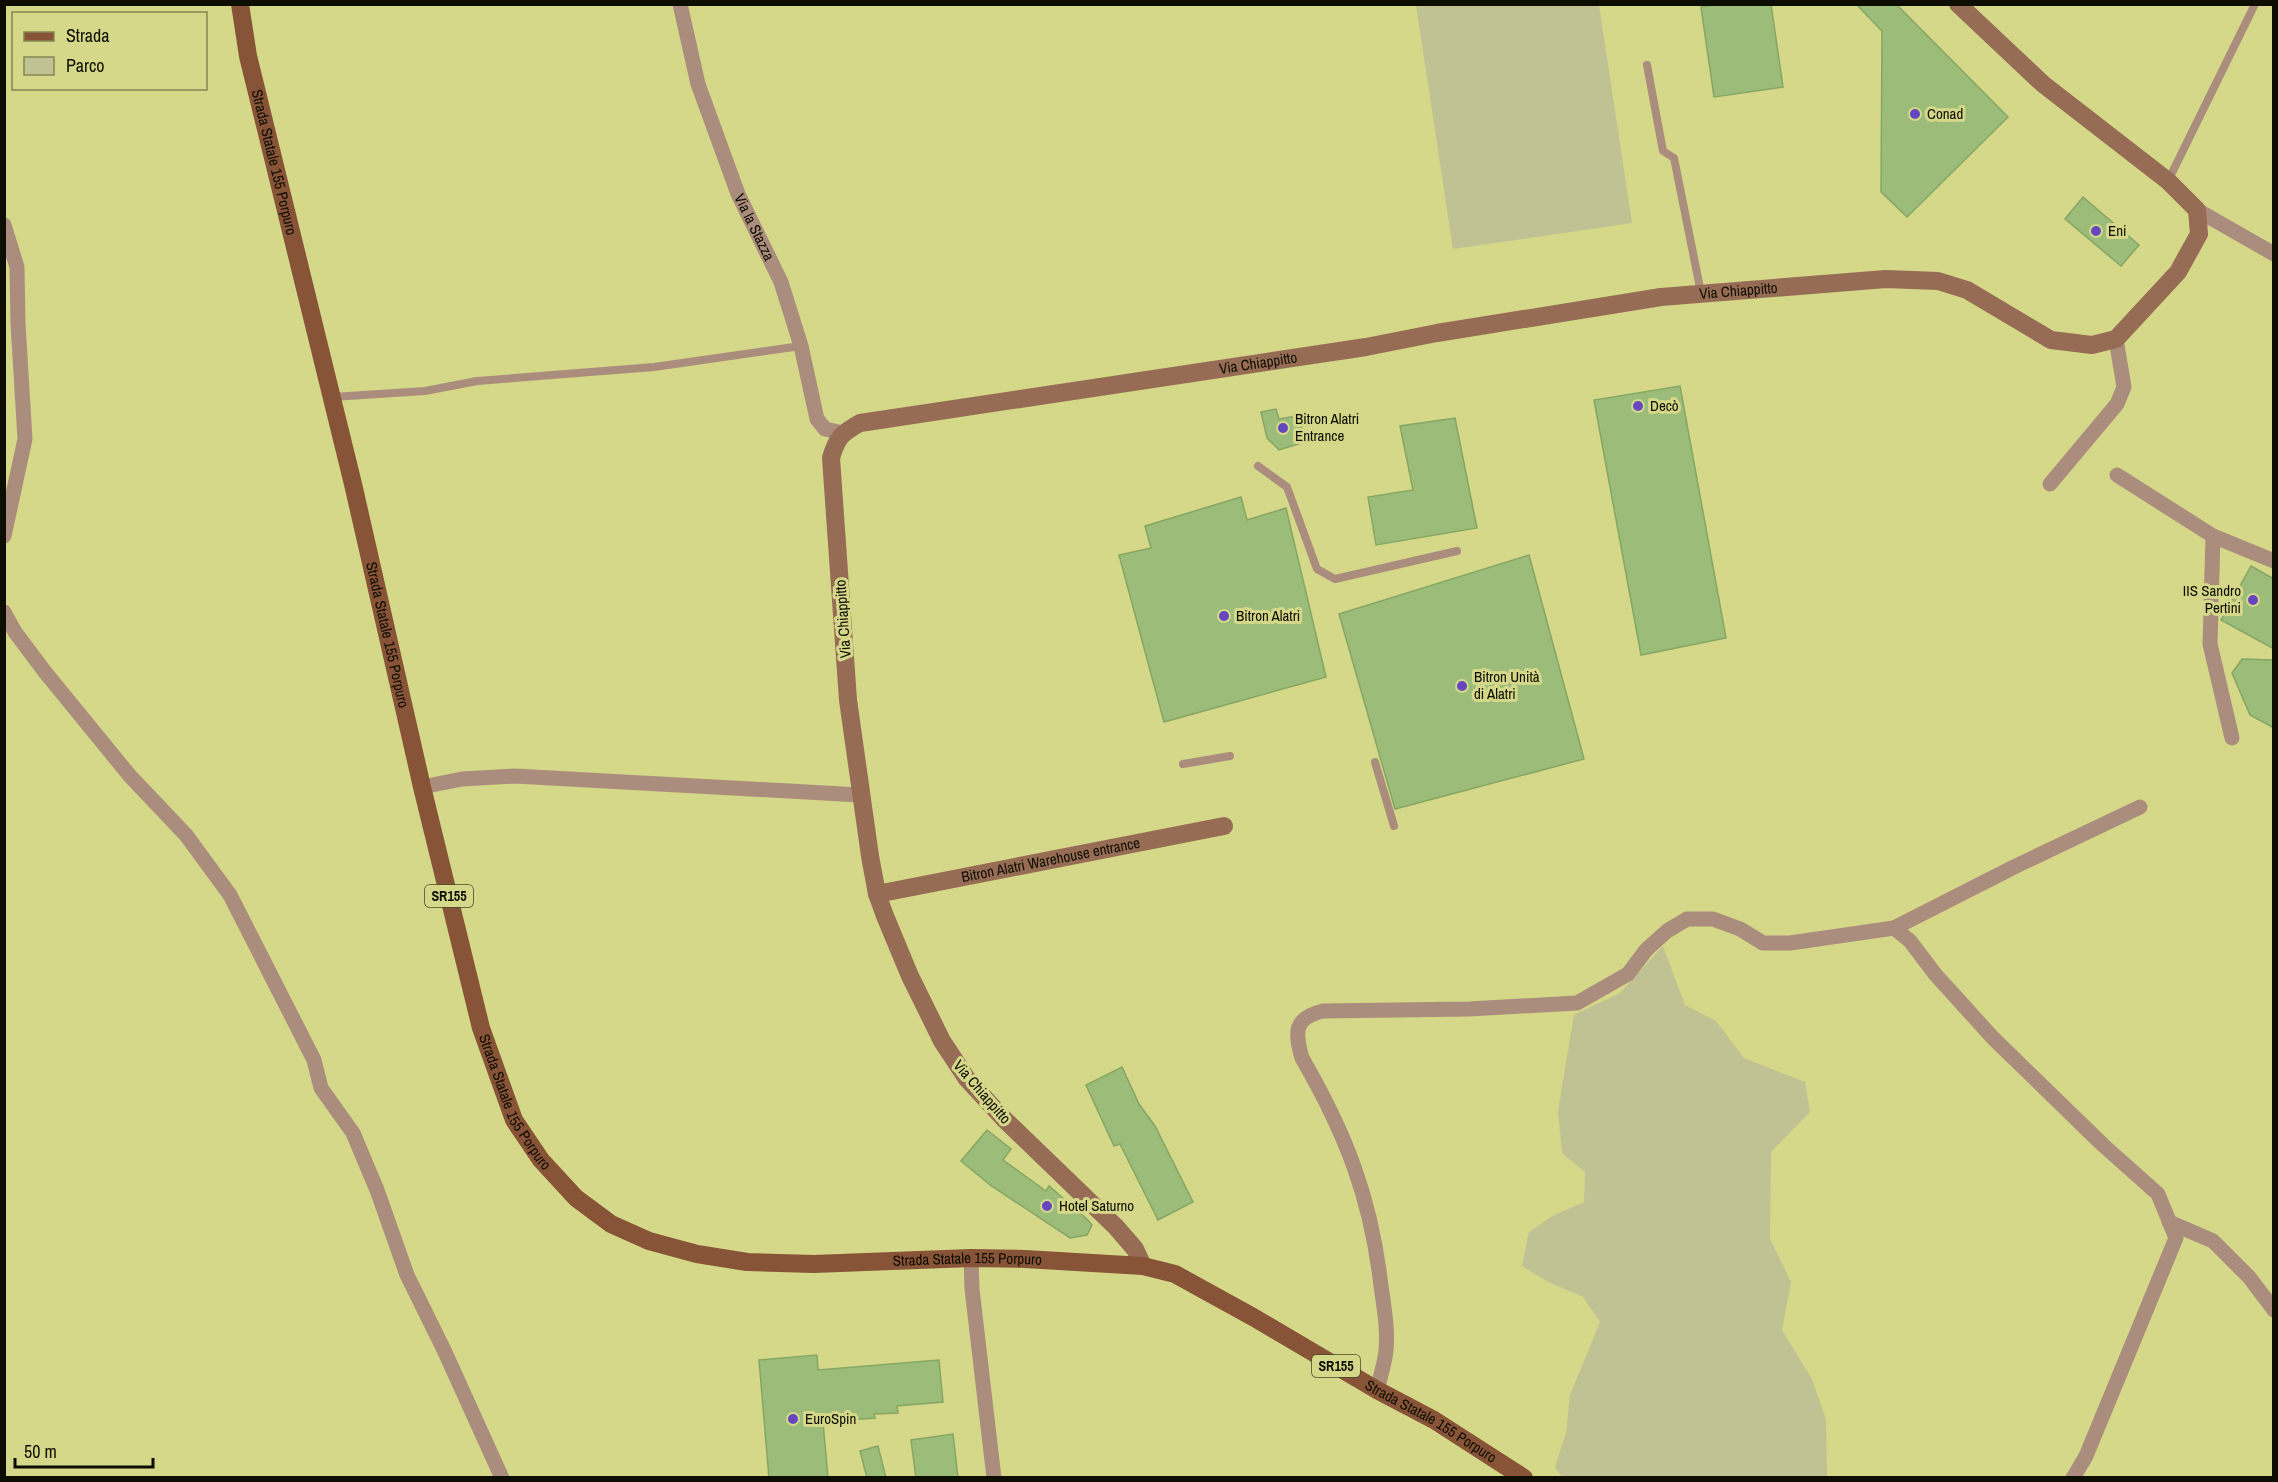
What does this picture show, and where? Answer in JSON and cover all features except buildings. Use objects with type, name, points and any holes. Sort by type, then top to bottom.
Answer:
[{"type":"main road","name":"Strada Statale 155 Porpuro","points":[[240,4],[248,56],[332,397],[422,787],[481,1028],[514,1120],[541,1160],[576,1198],[611,1224],[649,1241],[697,1254],[747,1262],[814,1264],[971,1258],[1025,1259],[1143,1266],[1175,1274],[1377,1390],[1434,1420],[1524,1478]]},
{"type":"street","name":"Via la Stazza","points":[[680,4],[706,106],[738,194],[781,282],[801,346],[817,419],[825,429],[843,433]]},
{"type":"street","points":[[1958,4],[2043,84],[2168,181],[2198,210],[2274,254]]},
{"type":"street","points":[[2050,484],[2117,405],[2124,387],[2116,339],[2178,272],[2199,234],[2198,210]]},
{"type":"street","points":[[4,225],[17,267],[25,439],[4,536]]},
{"type":"street","name":"Via Chiappitto","points":[[1143,1266],[1135,1249],[1116,1227],[1004,1119],[967,1079],[942,1041],[914,985],[877,894],[860,795],[848,700],[831,458],[835,444],[843,433],[860,423],[1366,347],[1437,333],[1661,297],[1886,279],[1938,281],[1967,290],[2051,340],[2092,345],[2116,339]]},
{"type":"street","points":[[2117,475],[2213,536],[2274,561]]},
{"type":"street","points":[[2213,536],[2210,644],[2232,738]]},
{"type":"street","points":[[4,612],[15,632],[52,682],[130,776],[186,835],[230,895],[314,1060],[321,1088],[353,1133],[377,1190],[407,1275],[502,1478]]},
{"type":"street","points":[[422,787],[462,779],[515,776],[860,795]]},
{"type":"street","points":[[1377,1390],[1386,1350],[1379,1263],[1363,1189],[1349,1150],[1302,1058],[1298,1042],[1301,1021],[1312,1014],[1323,1011],[1469,1009],[1577,1003],[1628,974],[1646,950],[1667,931],[1687,919],[1713,919],[1740,929],[1763,943],[1790,944],[1894,928],[2140,807]]},
{"type":"street","name":"Bitron Alatri Warehouse entrance","points":[[877,894],[1224,826]]},
{"type":"street","points":[[1894,928],[1910,941],[1935,974],[1993,1038],[2103,1145],[2158,1194],[2176,1238],[2086,1456],[2073,1478]]},
{"type":"street","points":[[2169,1222],[2213,1241],[2249,1277],[2274,1310]]},
{"type":"street","points":[[971,1258],[972,1289],[994,1478]]},
{"type":"lane","points":[[2168,181],[2255,4]]},
{"type":"lane","points":[[1647,65],[1663,151],[1674,159],[1701,294]]},
{"type":"lane","points":[[332,397],[425,391],[477,381],[654,367],[801,346]]},
{"type":"lane","points":[[1258,466],[1287,487],[1317,569],[1335,579],[1457,551]]},
{"type":"lane","points":[[1183,764],[1230,756]]},
{"type":"lane","points":[[1375,762],[1394,826]]},
{"type":"green space","points":[[1416,5],[1599,5],[1632,223],[1453,249]]},
{"type":"green space","points":[[1663,946],[1685,1005],[1716,1021],[1744,1058],[1805,1082],[1810,1112],[1771,1152],[1770,1239],[1791,1282],[1782,1330],[1812,1379],[1826,1420],[1827,1477],[1562,1477],[1555,1467],[1566,1433],[1570,1395],[1600,1322],[1583,1297],[1548,1282],[1522,1266],[1529,1232],[1554,1215],[1584,1202],[1585,1172],[1562,1153],[1558,1111],[1574,1015],[1620,993]]},
{"type":"place","name":"Conad","points":[[1915,114]]},
{"type":"place","name":"Eni","points":[[2096,231]]},
{"type":"place","name":"Decò","points":[[1638,406]]},
{"type":"place","name":"Bitron Alatri Entrance","points":[[1283,428]]},
{"type":"place","name":"IIS Sandro Pertini","points":[[2253,600]]},
{"type":"place","name":"Bitron Alatri","points":[[1224,616]]},
{"type":"place","name":"Bitron Unità di Alatri","points":[[1462,686]]},
{"type":"place","name":"Hotel Saturno","points":[[1047,1206]]},
{"type":"place","name":"EuroSpin","points":[[793,1419]]}]
